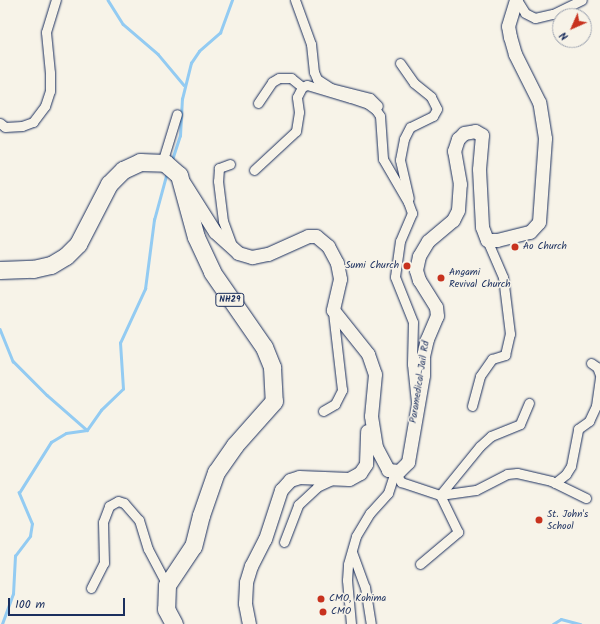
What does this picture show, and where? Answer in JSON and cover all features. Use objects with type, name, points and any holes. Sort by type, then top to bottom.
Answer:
[{"type":"highway","points":[[0,270],[33,269],[51,264],[66,256],[78,244],[109,184],[123,170],[140,162],[162,163],[171,166],[179,175]]},
{"type":"highway","name":"NH29","points":[[167,585],[193,546],[201,515],[216,472],[235,445],[266,412],[274,401],[275,394],[272,367],[264,347],[212,272],[201,249],[179,175]]},
{"type":"highway","points":[[167,585],[166,609],[174,624]]},
{"type":"main road","points":[[487,240],[530,232],[540,222],[545,138],[539,102],[515,54],[510,36],[508,26],[517,0]]},
{"type":"main road","name":"Paramedical-Jail Rd","points":[[394,472],[399,471],[408,462],[427,338],[437,316],[436,307],[419,280],[416,270],[419,256],[428,241],[453,220],[458,210],[460,184],[454,151],[461,136],[475,131],[481,133],[482,139],[479,169],[482,227],[487,240]]},
{"type":"main road","points":[[179,175],[215,232],[233,250],[252,257],[268,254],[302,237],[316,236],[322,240],[333,254],[340,279],[333,310],[368,354],[375,374],[371,416],[363,470],[349,479],[299,477],[290,480],[281,490],[265,539],[251,566],[246,582],[245,603],[249,624]]},
{"type":"main road","points":[[371,416],[376,447],[385,465],[394,472]]},
{"type":"street","points":[[0,123],[5,127],[22,126],[33,122],[45,106],[50,91],[50,73],[46,32],[56,0]]},
{"type":"street","points":[[294,0],[310,44],[314,72],[317,79],[331,88],[370,98],[380,108],[383,159],[410,207]]},
{"type":"street","points":[[517,0],[526,13],[535,18],[553,14],[582,0]]},
{"type":"street","points":[[400,63],[414,83],[430,97],[437,109],[433,116],[410,127],[401,150],[400,169],[410,207],[410,218],[396,254],[395,277],[413,322],[412,364],[417,408]]},
{"type":"street","points":[[258,103],[272,82],[279,78],[291,78],[302,87]]},
{"type":"street","points":[[254,170],[296,131],[299,112],[297,97],[302,87],[307,85],[368,104],[380,116]]},
{"type":"street","points":[[162,163],[177,114]]},
{"type":"street","points":[[230,164],[219,168],[218,181],[223,220],[233,250]]},
{"type":"street","points":[[472,406],[480,376],[492,359],[505,355],[510,334],[503,277],[487,240]]},
{"type":"street","points":[[323,411],[335,404],[342,390],[333,310]]},
{"type":"street","points":[[554,483],[566,474],[571,466],[578,429],[589,421],[596,406],[600,376],[597,367],[591,363]]},
{"type":"street","points":[[440,494],[485,441],[520,424],[529,403]]},
{"type":"street","points":[[394,472],[401,482],[440,494],[476,490],[512,474],[533,475],[586,498]]},
{"type":"street","points":[[351,624],[347,580],[352,552],[362,523],[388,493],[394,472]]},
{"type":"street","points":[[284,542],[298,505],[311,492],[335,478]]},
{"type":"street","points":[[420,564],[458,532],[440,494]]},
{"type":"street","points":[[91,588],[104,563],[103,522],[108,506],[118,501],[124,503],[139,520],[148,549],[167,585]]},
{"type":"street","points":[[352,552],[365,587],[371,624]]},
{"type":"waterway","points":[[108,0],[123,24],[158,54],[184,85]]},
{"type":"waterway","points":[[172,160],[180,136],[182,99],[191,63],[199,51],[220,33],[232,0]]},
{"type":"waterway","points":[[2,624],[13,594],[15,556],[30,536],[32,524],[19,493],[51,442],[66,433],[87,430],[101,410],[123,389],[120,343],[145,289],[154,220],[167,172]]},
{"type":"waterway","points":[[0,329],[13,361],[47,395],[87,430]]},
{"type":"waterway","points":[[553,624],[561,619],[580,624]]},
{"type":"place","name":"Ao Church","points":[[515,247]]},
{"type":"place","name":"Sumi Church","points":[[407,266]]},
{"type":"place","name":"Angami Revival Church","points":[[441,278]]},
{"type":"place","name":"St. John's School","points":[[539,520]]},
{"type":"place","name":"CMO, Kohima","points":[[321,599]]},
{"type":"place","name":"CMO","points":[[323,612]]}]
